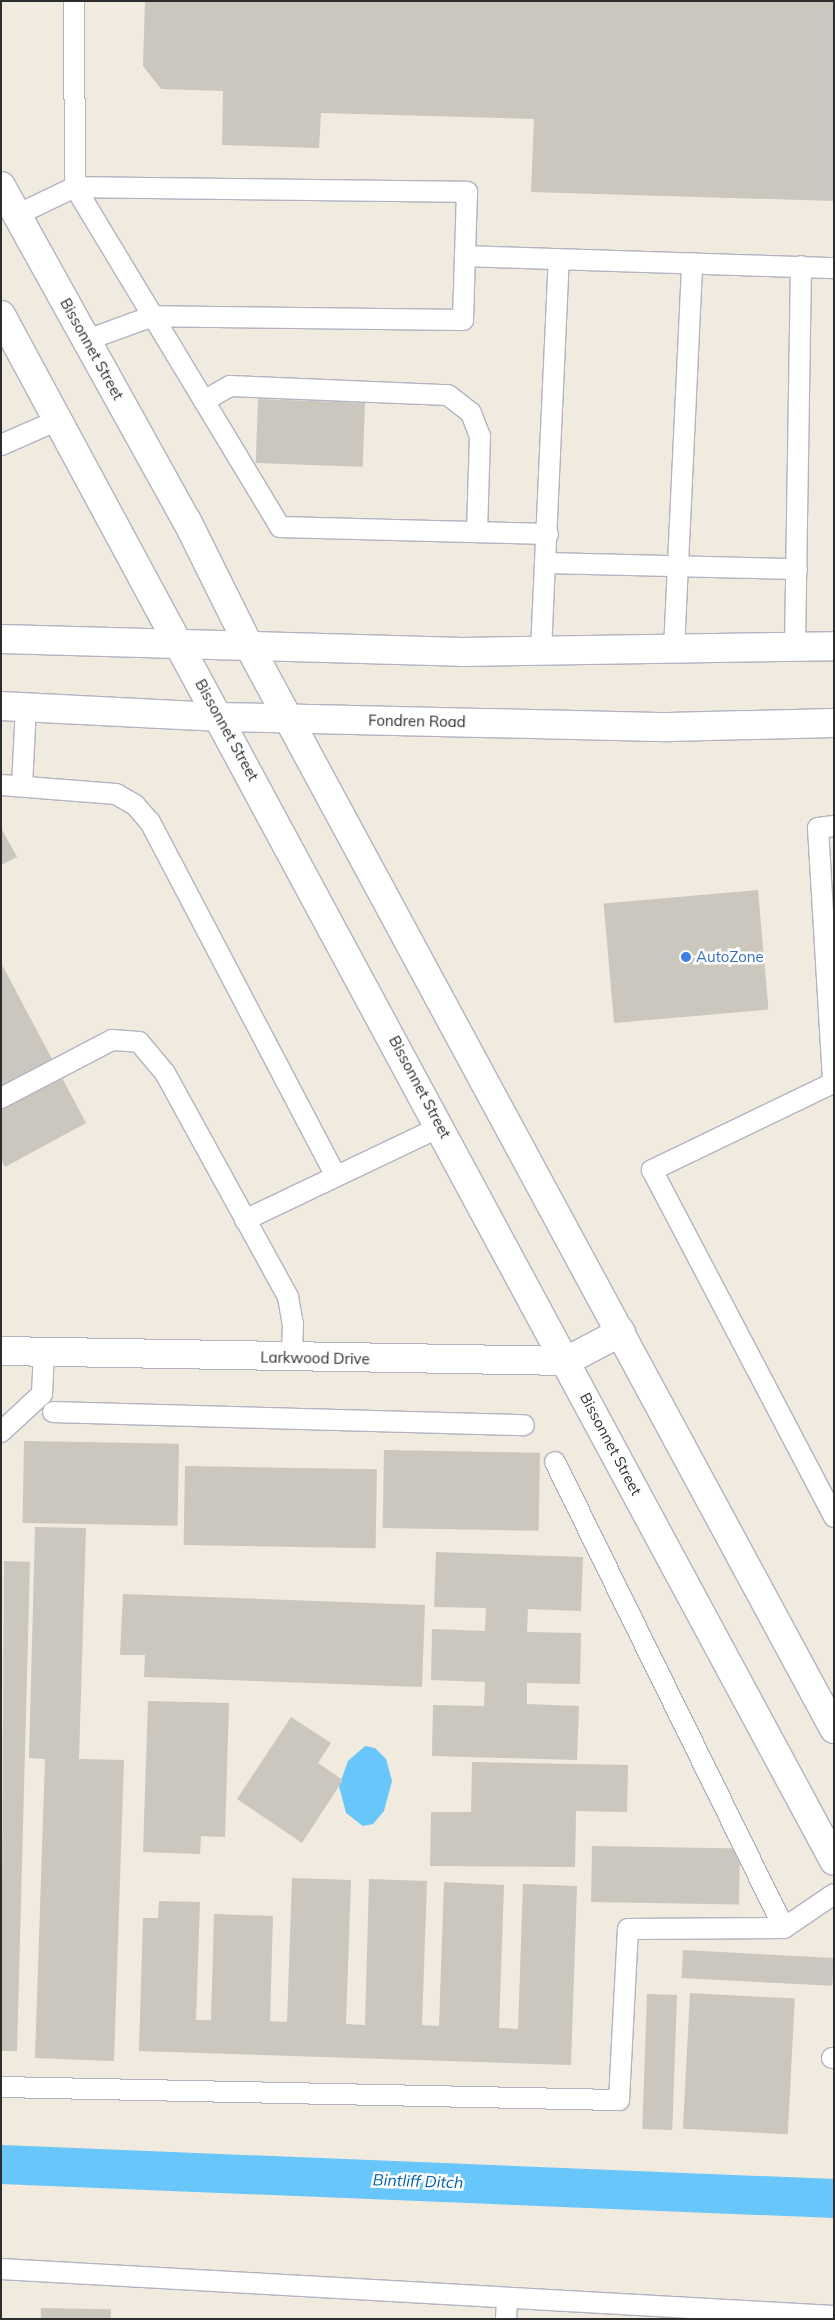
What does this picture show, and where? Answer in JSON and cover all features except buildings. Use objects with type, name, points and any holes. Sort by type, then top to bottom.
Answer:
[{"type":"main road","name":"Bissonnet Street","points":[[1,186],[187,520],[249,646],[290,717],[834,1729]]},
{"type":"main road","name":"Bissonnet Street","points":[[1,315],[442,1126],[834,1861]]},
{"type":"main road","points":[[1,639],[180,645],[541,651],[834,646]]},
{"type":"main road","name":"Fondren Road","points":[[14,706],[221,717],[290,717],[669,727],[834,723]]},
{"type":"main road","name":"Larkwood Drive","points":[[1,1351],[566,1360],[621,1332]]},
{"type":"lane","points":[[74,1],[75,187],[280,527],[548,534]]},
{"type":"lane","points":[[17,215],[75,187],[468,192],[463,320],[153,316],[87,340]]},
{"type":"lane","points":[[465,256],[834,268]]},
{"type":"lane","points":[[541,651],[548,534],[559,259]]},
{"type":"lane","points":[[674,649],[692,263]]},
{"type":"lane","points":[[794,647],[797,570],[800,266]]},
{"type":"lane","points":[[204,401],[230,386],[448,395],[471,413],[480,436],[477,532]]},
{"type":"lane","points":[[1,444],[58,420]]},
{"type":"lane","points":[[546,563],[797,570]]},
{"type":"lane","points":[[14,706],[22,786]]},
{"type":"lane","points":[[1,785],[116,794],[150,822],[336,1176]]},
{"type":"lane","points":[[834,826],[818,828],[833,1083],[652,1170],[834,1517]]},
{"type":"lane","points":[[1,1098],[112,1040],[139,1042],[166,1073],[288,1297],[293,1324],[292,1357]]},
{"type":"lane","points":[[246,1220],[442,1126]]},
{"type":"lane","points":[[1,1432],[42,1394],[44,1352]]},
{"type":"lane","points":[[53,1412],[524,1425]]},
{"type":"lane","points":[[555,1462],[784,1928]]},
{"type":"lane","points":[[1,2087],[619,2100],[628,1929],[784,1928],[834,1894]]},
{"type":"lane","points":[[1,2269],[507,2309],[834,2316]]},
{"type":"water","points":[[365,1746],[375,1748],[386,1759],[392,1781],[384,1811],[373,1824],[363,1826],[346,1813],[339,1786],[348,1761]]},
{"type":"waterway","name":"Bintliff Ditch","points":[[1,2164],[834,2198]]},
{"type":"place","name":"AutoZone","points":[[686,957]]}]
